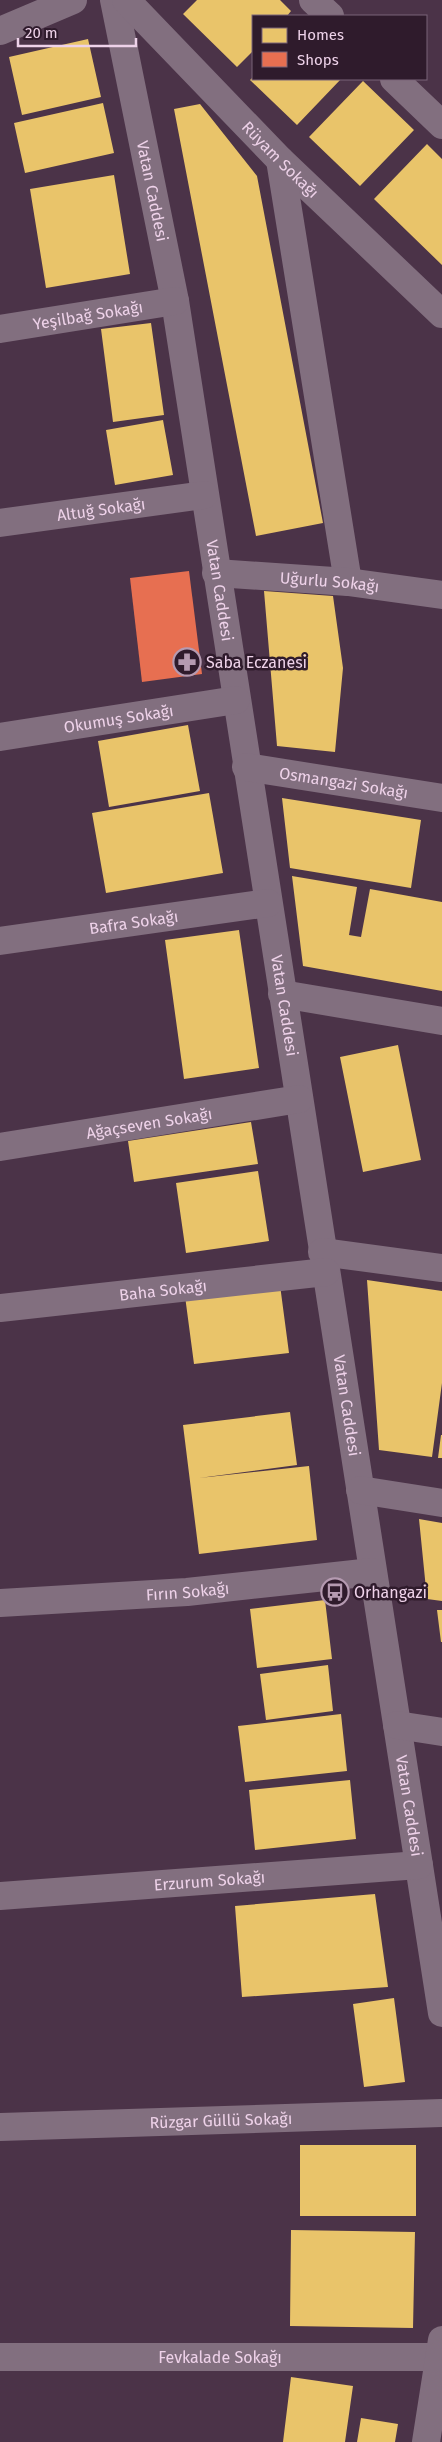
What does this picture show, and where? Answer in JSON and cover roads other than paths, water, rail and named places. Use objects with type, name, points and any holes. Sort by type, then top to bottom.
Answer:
[{"type":"street","points":[[0,31],[73,0]]},
{"type":"street","name":"Vatan Caddesi","points":[[114,0],[175,301],[246,767],[442,2013]]},
{"type":"street","name":"Rüyam Sokağı","points":[[126,0],[280,160],[442,314]]},
{"type":"street","points":[[313,0],[329,15]]},
{"type":"street","points":[[395,80],[442,125]]},
{"type":"street","points":[[280,160],[348,582]]},
{"type":"street","name":"Yeşilbağ Sokağı","points":[[0,329],[175,301]]},
{"type":"street","name":"Altuğ Sokağı","points":[[0,523],[204,495]]},
{"type":"street","name":"Uğurlu Sokağı","points":[[216,573],[348,582],[442,595]]},
{"type":"street","name":"Okumuş Sokağı","points":[[0,737],[236,700]]},
{"type":"street","name":"Osmangazi Sokağı","points":[[246,767],[442,798]]},
{"type":"street","name":"Bafra Sokağı","points":[[0,941],[268,903]]},
{"type":"street","points":[[282,994],[442,1021]]},
{"type":"street","name":"Ağaçseven Sokağı","points":[[0,1147],[299,1099]]},
{"type":"street","name":"Baha Sokağı","points":[[0,1308],[324,1262],[442,1268]]},
{"type":"street","points":[[360,1490],[442,1502]]},
{"type":"street","name":"Fırın Sokağı","points":[[0,1602],[187,1592],[372,1572]]},
{"type":"street","points":[[397,1725],[442,1732]]},
{"type":"street","name":"Erzurum Sokağı","points":[[0,1896],[419,1865]]},
{"type":"street","name":"Rüzgar Güllü Sokağı","points":[[0,2127],[442,2113]]},
{"type":"street","points":[[426,2442],[441,2347]]},
{"type":"street","name":"Fevkalade Sokağı","points":[[0,2357],[441,2347]]},
{"type":"place","name":"Saba Eczanesi","points":[[187,662]]},
{"type":"place","name":"Orhangazi","points":[[335,1592]]}]
